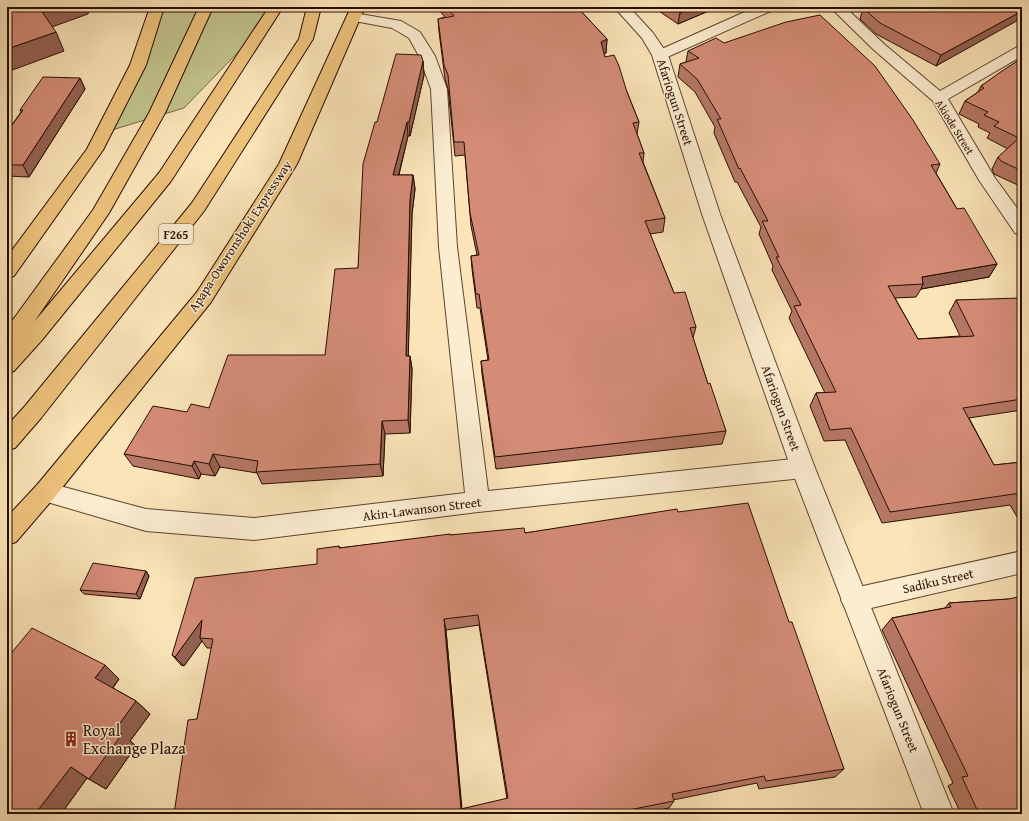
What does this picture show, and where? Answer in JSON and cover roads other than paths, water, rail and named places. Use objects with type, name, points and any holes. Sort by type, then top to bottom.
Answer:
[{"type":"main road","points":[[7,271],[95,150],[138,65],[157,7]]},
{"type":"main road","points":[[7,342],[19,328],[100,213],[157,113],[206,7]]},
{"type":"main road","points":[[7,365],[35,335],[165,177],[276,7]]},
{"type":"main road","name":"F265","points":[[7,441],[33,412],[198,207],[306,38],[314,7]]},
{"type":"main road","points":[[306,38],[325,7]]},
{"type":"main road","name":"Apapa-Oworonshoki Expressway","points":[[7,534],[45,492],[204,297],[288,164],[356,12]]},
{"type":"street","name":"Afariogun Street","points":[[621,7],[648,36],[660,55],[711,214],[803,468],[939,814]]},
{"type":"street","points":[[660,55],[768,7]]},
{"type":"street","name":"Akiode Street","points":[[837,7],[879,47],[939,98],[988,180],[1022,229]]},
{"type":"street","points":[[356,12],[396,24],[415,35],[427,56],[439,89],[448,247],[478,502]]},
{"type":"street","points":[[939,98],[1022,50]]},
{"type":"street","name":"Akin-Lawanson Street","points":[[45,492],[146,520],[254,529],[478,502],[803,468]]},
{"type":"street","name":"Sadiku Street","points":[[854,600],[1022,562]]},
{"type":"place","name":"Royal Exchange Plaza","points":[[71,739]]}]
